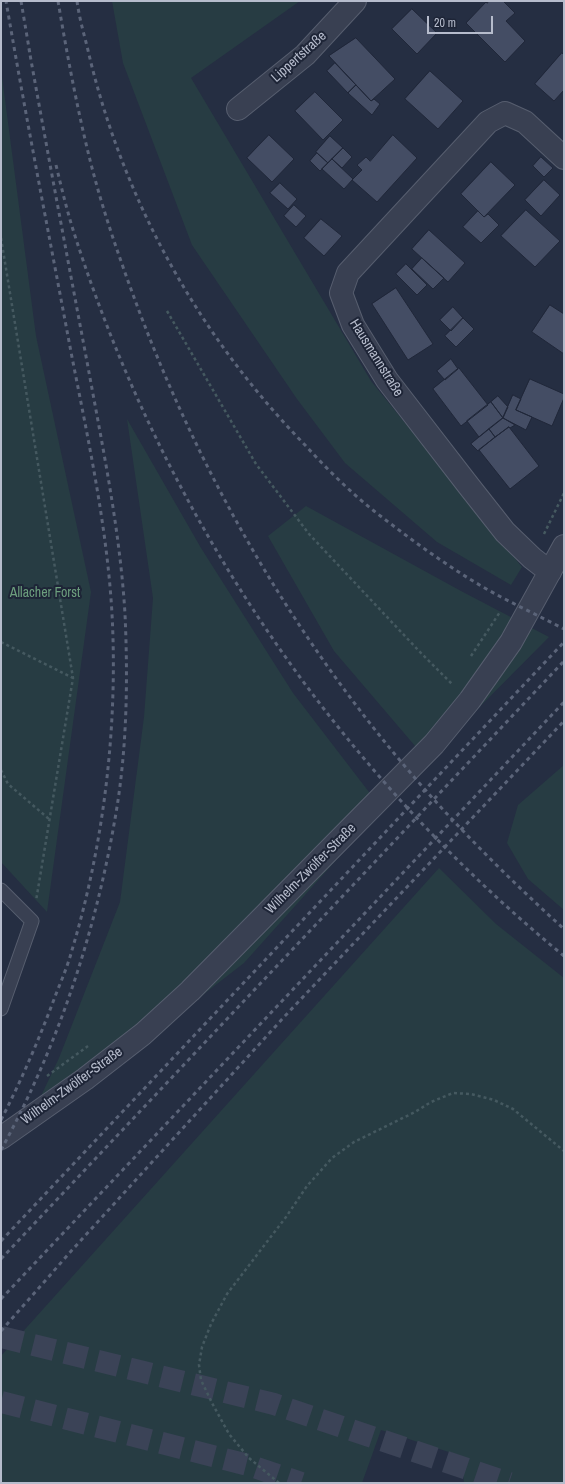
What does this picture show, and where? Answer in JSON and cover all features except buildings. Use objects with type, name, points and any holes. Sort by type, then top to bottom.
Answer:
[{"type":"street","name":"Lippertstraße","points":[[238,109],[305,55],[356,1]]},
{"type":"street","name":"Hausmannstraße","points":[[550,572],[532,558],[505,532],[387,380],[353,326],[341,293],[348,272],[488,122],[505,113],[525,122],[564,158]]},
{"type":"street","name":"Wilhelm-Zwölfer-Straße","points":[[1,1138],[85,1079],[142,1034],[190,991],[434,744],[470,700],[511,642],[564,546]]},
{"type":"lane","points":[[1,890],[32,921],[1,1008]]},
{"type":"path","points":[[1,238],[73,678],[32,921]]},
{"type":"path","points":[[167,311],[256,464],[309,534],[418,651],[470,700]]},
{"type":"path","points":[[532,558],[564,493]]},
{"type":"path","points":[[470,658],[504,606]]},
{"type":"path","points":[[1,642],[73,678]]},
{"type":"path","points":[[448,690],[453,684]]},
{"type":"path","points":[[1,770],[8,784],[49,819]]},
{"type":"path","points":[[44,1078],[94,1042]]},
{"type":"path","points":[[279,1483],[248,1458],[229,1434],[201,1380],[199,1365],[202,1347],[211,1324],[227,1294],[286,1218],[307,1186],[332,1158],[354,1142],[415,1112],[431,1102],[452,1093],[471,1094],[494,1100],[513,1109],[564,1151]]},
{"type":"green space","points":[[112,1],[300,1],[191,78],[371,381],[522,567],[511,585],[437,542],[345,463],[297,399],[192,245],[123,63]]},
{"type":"green space","name":"Allacher Forst","points":[[1,69],[36,336],[91,592],[47,912],[1,862]]},
{"type":"green space","points":[[127,419],[201,548],[293,693],[382,809],[244,963],[23,1134],[59,1058],[120,902],[144,717],[153,598]]},
{"type":"green space","points":[[306,506],[461,591],[549,637],[427,760],[334,651],[268,536]]},
{"type":"green space","points":[[564,765],[564,910],[528,879],[507,843],[518,805]]},
{"type":"green space","points":[[439,868],[496,924],[564,978],[564,1483],[464,1483],[461,1456],[381,1430],[362,1483],[1,1483],[1,1356]]},
{"type":"tunnel","points":[[1,1337],[274,1404],[509,1483]]},
{"type":"tunnel","points":[[1,1402],[248,1465],[301,1483]]},
{"type":"railway","points":[[1,1120],[50,1010],[69,961],[83,910],[93,868],[106,784],[113,698],[110,581],[101,515],[6,1]]},
{"type":"railway","points":[[21,1],[30,54]]},
{"type":"railway","points":[[58,1],[72,81],[85,140],[100,196],[122,265],[162,368],[192,436],[226,502],[262,566],[301,628],[344,689],[389,747],[437,803],[468,836],[564,929]]},
{"type":"railway","points":[[77,1],[102,102],[120,156],[142,209],[168,260],[198,310],[230,357],[266,402],[313,454],[329,471],[374,511],[420,546],[484,588],[564,629]]},
{"type":"railway","points":[[1,1150],[22,1110],[58,1028],[86,944],[98,901],[116,813],[120,788],[126,714],[125,614],[123,583],[115,521],[29,49]]},
{"type":"railway","points":[[56,165],[76,239],[114,343],[159,443],[210,540],[269,633],[333,721],[404,805],[481,883],[564,956]]},
{"type":"railway","points":[[1,1241],[564,642]]},
{"type":"railway","points":[[1,1259],[564,661]]},
{"type":"railway","points":[[1,1299],[564,702]]},
{"type":"railway","points":[[1,1331],[73,1249],[284,1017],[564,721]]}]
